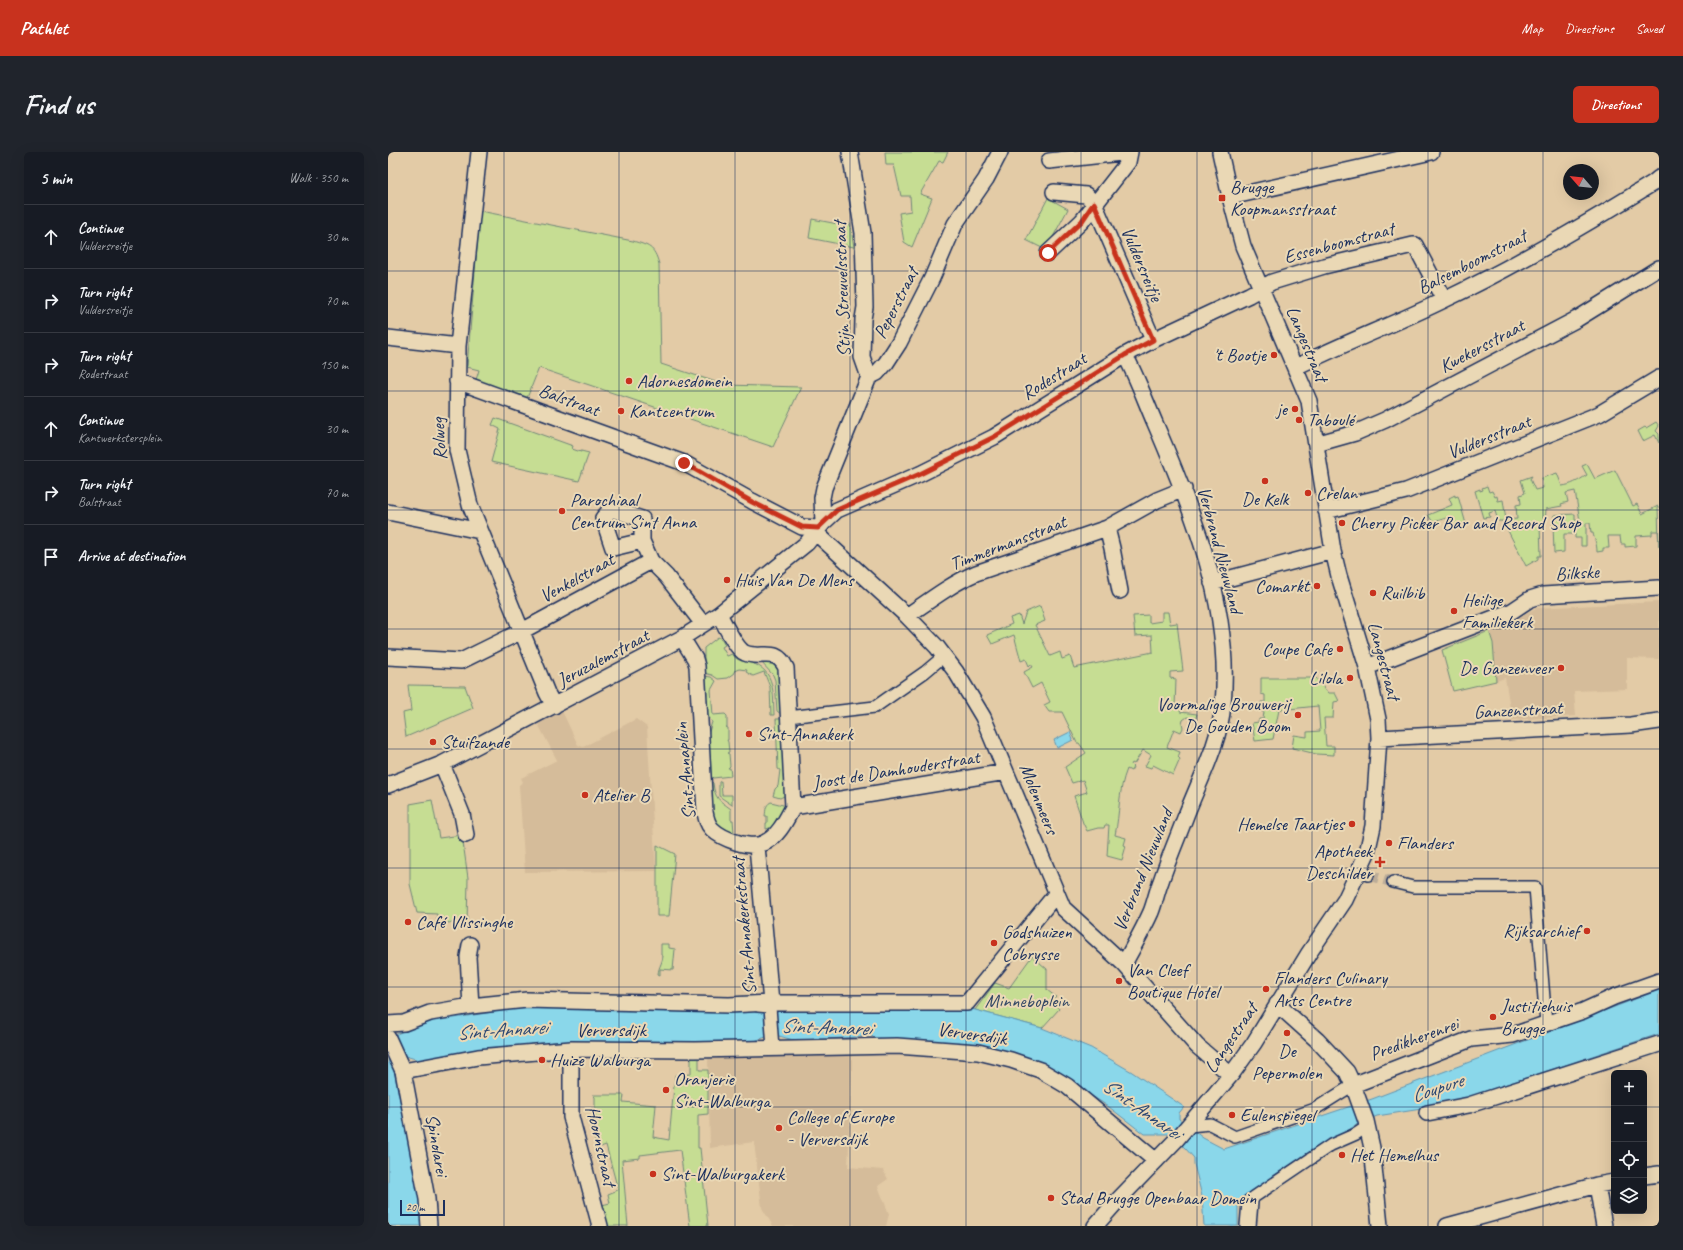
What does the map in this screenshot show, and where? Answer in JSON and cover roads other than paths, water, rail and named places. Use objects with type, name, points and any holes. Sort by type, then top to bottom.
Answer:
[{"type":"street","name":"Rolweg","points":[[479,152],[458,346],[457,450],[470,504],[547,693],[554,706]]},
{"type":"street","name":"Stijn Streuvelsstraat","points":[[850,152],[863,233],[866,307],[863,319],[862,357],[869,377]]},
{"type":"street","name":"Peperstraat","points":[[819,528],[822,498],[869,377],[876,373],[886,363],[899,343],[932,278],[955,224],[986,179],[1000,152]]},
{"type":"street","points":[[1048,253],[1082,221],[1094,203],[1128,162],[1130,152],[1049,161]]},
{"type":"street","name":"Langestraat","points":[[1095,1226],[1189,1126],[1231,1075],[1254,1043],[1277,1004],[1363,874],[1366,853],[1373,826],[1379,738],[1378,719],[1367,666],[1339,576],[1333,551],[1309,401],[1241,240],[1220,152]]},
{"type":"street","points":[[1230,197],[1431,152]]},
{"type":"street","name":"Balsemboomstraat","points":[[1296,368],[1332,350],[1444,300],[1515,264],[1653,184],[1659,178]]},
{"type":"street","points":[[1054,192],[1086,195],[1094,203]]},
{"type":"street","name":"Vuldersreitje","points":[[1094,203],[1153,340]]},
{"type":"street","name":"Essenboomstraat","points":[[1262,288],[1272,282],[1324,266],[1416,245],[1444,300]]},
{"type":"street","name":"Kwekersstraat","points":[[1316,444],[1355,433],[1386,420],[1577,319],[1659,268]]},
{"type":"street","name":"Rodestraat","points":[[819,528],[837,510],[920,474],[994,437],[1125,355],[1262,288]]},
{"type":"street","points":[[388,338],[458,346]]},
{"type":"street","name":"Verbrand Nieuwland","points":[[1124,964],[1151,911],[1160,882],[1220,727],[1225,674],[1220,625],[1212,583],[1201,543],[1184,489],[1148,408],[1144,393],[1125,355]]},
{"type":"street","name":"Vuldersstraat","points":[[1326,511],[1406,491],[1599,414],[1659,378]]},
{"type":"street","name":"Balstraat","points":[[457,381],[684,463],[752,502],[802,527],[819,528]]},
{"type":"street","name":"Timmermansstraat","points":[[907,616],[957,581],[1107,528],[1157,500],[1184,489]]},
{"type":"street","points":[[388,512],[480,530]]},
{"type":"street","name":"Jeruzalemstraat","points":[[388,785],[442,764],[682,638],[719,614],[782,565],[807,543],[819,528]]},
{"type":"street","name":"Molenmeers","points":[[819,528],[907,616],[944,656],[956,672],[983,717],[1063,908],[1124,964],[1197,1046],[1231,1075]]},
{"type":"street","points":[[1107,528],[1120,591]]},
{"type":"street","points":[[642,541],[651,561],[666,576],[703,624]]},
{"type":"street","points":[[1212,583],[1333,551]]},
{"type":"street","name":"Venkelstraat","points":[[388,657],[461,661],[522,631],[651,561]]},
{"type":"street","name":"Bilkske","points":[[1367,666],[1512,611],[1530,599],[1557,594],[1659,588]]},
{"type":"street","points":[[719,614],[740,648],[746,653],[774,655],[782,660],[786,668],[793,807],[784,823],[775,834],[765,843],[757,846]]},
{"type":"street","name":"Sint-Annaplein","points":[[682,638],[695,659],[697,666],[705,812],[707,822],[712,829],[719,834],[746,846],[757,846]]},
{"type":"street","points":[[788,717],[875,707],[925,672],[944,656]]},
{"type":"street","name":"Ganzenstraat","points":[[1379,738],[1631,725],[1659,721]]},
{"type":"street","points":[[442,764],[462,814],[466,835]]},
{"type":"street","name":"Joost de Damhouderstraat","points":[[793,807],[1006,772]]},
{"type":"street","name":"Sint-Annakerkstraat","points":[[757,846],[773,1043]]},
{"type":"street","points":[[1393,882],[1413,887],[1535,887],[1546,1024]]},
{"type":"street","points":[[388,1024],[404,1022],[430,1013],[471,1006],[527,1000],[729,1005],[744,1004],[771,1007],[967,1003],[1056,894]]},
{"type":"street","points":[[470,945],[468,957],[471,1006]]},
{"type":"street","name":"Predikherenrei","points":[[1189,1126],[1210,1124],[1235,1137],[1315,1109],[1353,1085],[1471,1039],[1513,1035],[1583,1011],[1614,997],[1659,981]]},
{"type":"street","points":[[1277,1004],[1317,1040],[1347,1072],[1367,1123],[1372,1148],[1380,1226]]},
{"type":"street","name":"Spinolarei","points":[[388,1038],[400,1066],[427,1199],[429,1226]]},
{"type":"street","name":"Verversdijk","points":[[400,1066],[478,1057],[571,1049],[695,1050],[773,1043],[897,1046],[978,1052],[1011,1060],[1040,1070],[1068,1086],[1156,1161]]},
{"type":"street","points":[[1427,1113],[1469,1105],[1659,1044]]},
{"type":"street","name":"Hoornstraat","points":[[571,1049],[571,1117],[600,1226]]},
{"type":"street","points":[[1248,1226],[1250,1202],[1254,1197],[1332,1145],[1356,1134],[1367,1123]]},
{"type":"street","points":[[1647,1176],[1659,1174]]},
{"type":"street","points":[[1446,1226],[1495,1220],[1597,1185],[1611,1183]]},
{"type":"street","points":[[1597,1185],[1604,1226]]},
{"type":"water","points":[[1070,732],[1073,740],[1057,748],[1054,740]]},
{"type":"water","points":[[1659,990],[1659,1034],[1456,1101],[1434,1107],[1377,1116],[1356,1125],[1238,1205],[1238,1226],[1204,1226],[1202,1196],[1194,1164],[1194,1158],[1169,1134],[1144,1134],[1109,1107],[1054,1071],[877,1040],[872,1036],[797,1041],[779,1036],[766,1037],[748,1043],[633,1041],[574,1044],[549,1043],[473,1051],[426,1062],[405,1056],[392,1062],[414,1166],[424,1226],[388,1226],[388,1038],[421,1023],[513,1009],[542,1007],[747,1007],[762,1011],[773,1011],[798,1004],[968,1008],[1042,1028],[1091,1048],[1132,1072],[1184,1107],[1179,1113],[1179,1119],[1203,1138],[1224,1149],[1372,1099]]},
{"type":"tunnel","points":[[1368,875],[1393,882]]},
{"type":"place","name":"Brugge Koopmansstraat","points":[[1222,198]]},
{"type":"place","name":"'t Bootje","points":[[1274,355]]},
{"type":"place","name":"Adornesdomein","points":[[629,381]]},
{"type":"place","name":"je","points":[[1295,409]]},
{"type":"place","name":"Kantcentrum","points":[[621,411]]},
{"type":"place","name":"Taboulé","points":[[1299,420]]},
{"type":"place","name":"De Kelk","points":[[1265,481]]},
{"type":"place","name":"Crelan","points":[[1308,493]]},
{"type":"place","name":"Parochiaal Centrum Sint Anna","points":[[562,511]]},
{"type":"place","name":"Cherry Picker Bar and Record Shop","points":[[1342,523]]},
{"type":"place","name":"Huis Van De Mens","points":[[727,580]]},
{"type":"place","name":"Comarkt","points":[[1317,586]]},
{"type":"place","name":"Ruilbib","points":[[1373,593]]},
{"type":"place","name":"Heilige Familiekerk","points":[[1454,611]]},
{"type":"place","name":"Coupe Cafe","points":[[1340,649]]},
{"type":"place","name":"De Ganzenveer","points":[[1561,668]]},
{"type":"place","name":"Lilola","points":[[1350,678]]},
{"type":"place","name":"Voormalige Brouwerij De Gouden Boom","points":[[1298,715]]},
{"type":"place","name":"Sint-Annakerk","points":[[749,734]]},
{"type":"place","name":"Stuifzande","points":[[433,742]]},
{"type":"place","name":"Atelier B","points":[[585,795]]},
{"type":"place","name":"Hemelse Taartjes","points":[[1352,824]]},
{"type":"place","name":"Flanders","points":[[1389,843]]},
{"type":"place","name":"Apotheek Deschilder","points":[[1380,862]]},
{"type":"place","name":"Café Vlissinghe","points":[[408,922]]},
{"type":"place","name":"Rijksarchief","points":[[1587,931]]},
{"type":"place","name":"Godshuizen Cobrysse","points":[[994,943]]},
{"type":"place","name":"Van Cleef Boutique Hotel","points":[[1119,981]]},
{"type":"place","name":"Flanders Culinary Arts Centre","points":[[1266,989]]},
{"type":"place","name":"Justitiehuis Brugge","points":[[1493,1017]]},
{"type":"place","name":"De Pepermolen","points":[[1287,1033]]},
{"type":"place","name":"Huize Walburga","points":[[542,1060]]},
{"type":"place","name":"Oranjerie Sint-Walburga","points":[[666,1090]]},
{"type":"place","name":"Eulenspiegel","points":[[1232,1115]]},
{"type":"place","name":"College of Europe - Verversdijk","points":[[779,1128]]},
{"type":"place","name":"Het Hemelhus","points":[[1342,1155]]},
{"type":"place","name":"Sint-Walburgakerk","points":[[653,1174]]},
{"type":"place","name":"Stad Brugge Openbaar Domein","points":[[1051,1198]]},
{"type":"park label","name":"Minneboplein","points":[[1027,1001]]},
{"type":"water label","name":"Sint-Annarei","points":[[826,1027]]},
{"type":"water label","name":"Sint-Annarei","points":[[502,1030]]},
{"type":"water label","name":"Coupure","points":[[1437,1088]]},
{"type":"water label","name":"Sint-Annarei","points":[[1142,1109]]}]
